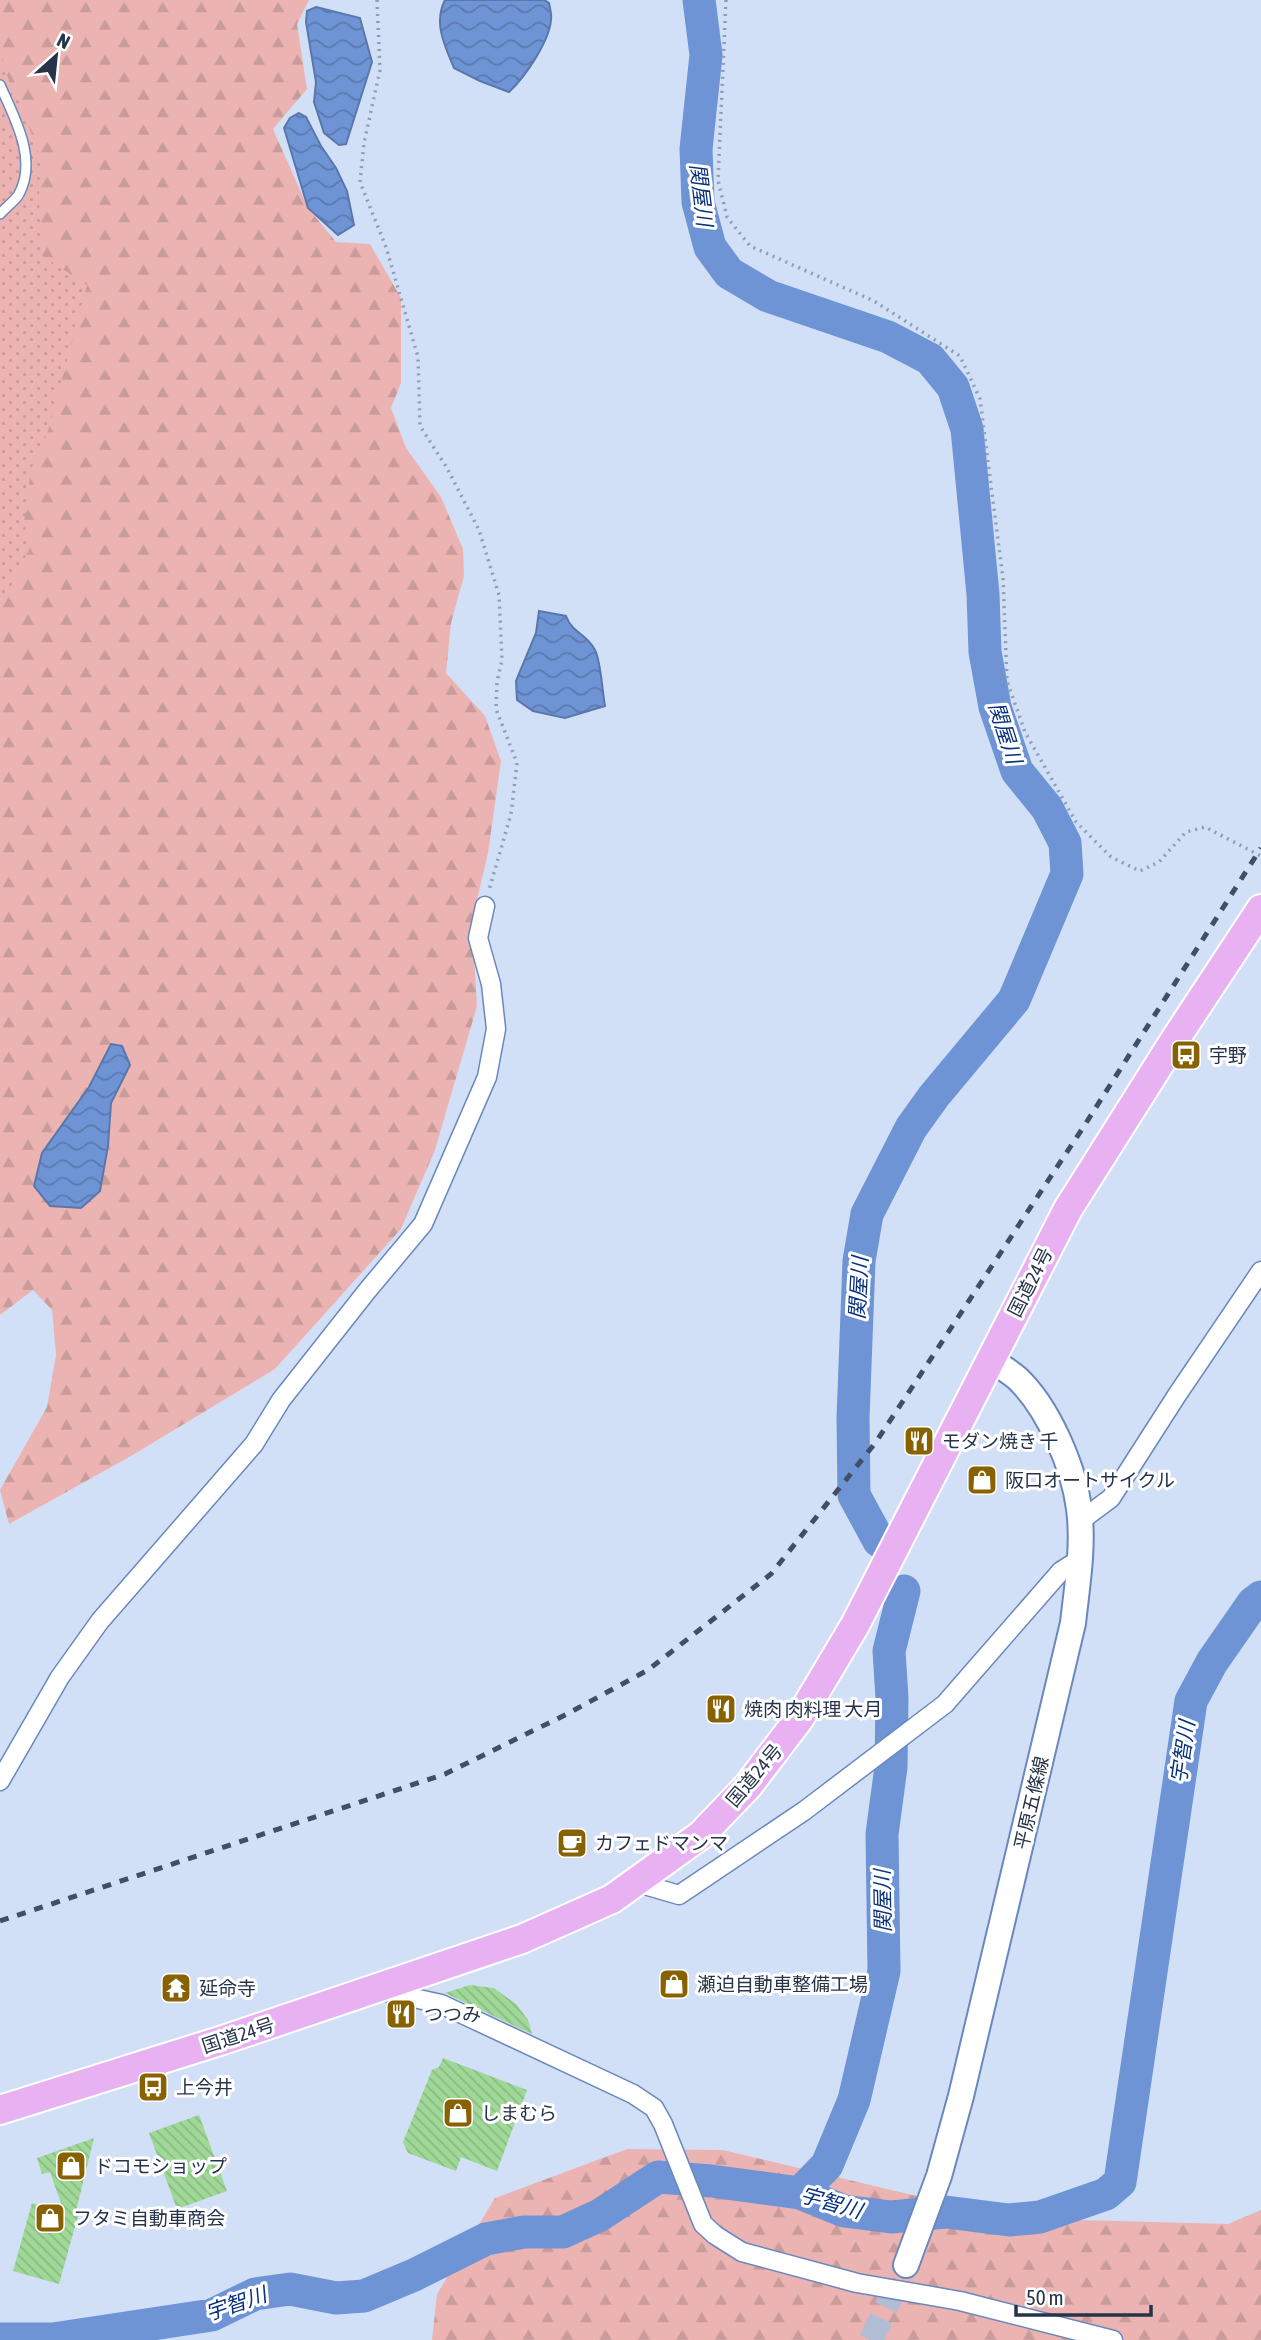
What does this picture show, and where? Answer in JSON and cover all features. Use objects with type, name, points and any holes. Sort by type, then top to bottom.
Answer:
[{"type":"highway","name":"国道24号","points":[[0,2110],[210,2044],[522,1938],[612,1899],[701,1835],[748,1786],[799,1719],[855,1625],[1068,1209],[1175,1038],[1261,909]]},
{"type":"main road","name":"平原五條線","points":[[906,2265],[939,2176],[989,1980],[1073,1623],[1080,1559],[1079,1508],[1066,1460],[1052,1427],[1036,1399],[1017,1378],[991,1359]]},
{"type":"street","points":[[0,1781],[60,1677],[100,1621],[254,1444],[281,1400],[423,1224],[487,1077],[496,1029],[491,984],[478,938],[485,906]]},
{"type":"street","points":[[1079,1522],[1111,1498],[1261,1271]]},
{"type":"street","points":[[638,1882],[679,1895],[804,1811],[945,1704],[1061,1571],[1080,1559]]},
{"type":"street","points":[[376,1989],[441,2004],[633,2094],[654,2108],[663,2123],[703,2224],[742,2252],[857,2283],[960,2301],[1113,2340]]},
{"type":"lane","points":[[0,85],[25,150],[26,174],[18,195],[0,214]]},
{"type":"path","points":[[377,0],[380,70],[364,143],[360,182],[386,247],[418,357],[420,426],[447,468],[479,530],[499,595],[502,660],[497,682],[496,709],[517,762],[511,814],[485,906]]},
{"type":"path","points":[[726,0],[718,180],[727,217],[750,246],[874,301],[960,356],[980,399],[1003,579],[1007,681],[1025,732],[1076,822],[1111,857],[1140,871],[1160,862],[1186,832],[1205,827],[1261,856]]},
{"type":"green space","points":[[0,0],[27,0],[141,215],[0,857]]},
{"type":"green space","points":[[0,0],[309,0],[297,24],[307,89],[273,129],[308,208],[336,242],[370,244],[401,298],[401,383],[391,408],[406,448],[441,497],[463,549],[464,576],[451,623],[446,673],[485,716],[501,761],[488,853],[469,934],[474,956],[477,1006],[435,1150],[401,1229],[275,1369],[131,1456],[9,1524],[0,1490],[47,1407],[56,1355],[52,1310],[33,1290],[0,1315],[0,610],[30,547],[24,522],[31,469],[48,431],[87,285],[41,255],[41,161],[0,50]]},
{"type":"green space","points":[[627,2149],[723,2150],[1009,2218],[1228,2224],[1261,2210],[1261,2340],[432,2340],[437,2294],[495,2198]]},
{"type":"water","points":[[445,0],[544,0],[549,3],[551,18],[546,38],[529,68],[509,92],[454,68],[440,26]]},
{"type":"water","points":[[316,7],[360,18],[372,62],[346,144],[339,145],[324,133],[314,102],[316,82],[306,22],[307,11]]},
{"type":"water","points":[[299,113],[306,117],[347,191],[354,225],[338,235],[308,208],[284,128],[290,118]]},
{"type":"water","points":[[539,611],[566,616],[572,627],[591,644],[599,662],[605,706],[565,718],[533,711],[517,700],[516,681],[536,633]]},
{"type":"water","points":[[111,1044],[122,1046],[130,1065],[111,1103],[108,1146],[100,1191],[81,1208],[50,1206],[34,1186],[42,1153],[89,1087]]},
{"type":"building","points":[[470,1985],[494,1988],[516,2004],[528,2020],[532,2034],[445,1993]]},
{"type":"building","points":[[443,2058],[527,2090],[497,2171],[461,2157],[456,2171],[408,2153],[403,2142],[432,2070],[439,2067]]},
{"type":"building","points":[[199,2115],[227,2191],[177,2209],[149,2133]]},
{"type":"building","points":[[94,2138],[75,2215],[78,2216],[59,2284],[13,2271],[32,2203],[64,2212],[50,2172],[42,2174],[37,2158]]},
{"type":"waterway","name":"関屋川","points":[[699,0],[706,55],[696,149],[698,202],[710,247],[729,273],[768,296],[888,337],[930,359],[953,387],[967,429],[983,594],[985,652],[995,707],[1017,771],[1047,808],[1065,843],[1067,874],[1014,1000],[934,1096],[911,1128],[867,1214],[859,1261],[853,1418],[854,1495],[879,1541]]},
{"type":"waterway","name":"関屋川","points":[[800,2193],[827,2165],[854,2100],[884,1971],[882,1834],[891,1767],[892,1698],[889,1651],[904,1591]]},
{"type":"waterway","name":"宇智川","points":[[0,2339],[53,2339],[212,2315],[255,2294],[290,2289],[336,2298],[364,2296],[414,2275],[486,2239],[524,2232],[563,2232],[600,2215],[658,2177],[800,2193],[844,2211],[891,2217],[946,2212],[1009,2220],[1040,2217],[1106,2194],[1120,2182],[1191,1701],[1212,1662],[1253,1603],[1261,1597]]},
{"type":"tunnel","points":[[871,2340],[906,2265]]},
{"type":"railway","points":[[0,1921],[445,1774],[567,1714],[648,1670],[771,1574],[876,1442],[1086,1123],[1261,848]]},
{"type":"place","name":"宇野","points":[[1186,1055]]},
{"type":"place","name":"モダン焼き 千","points":[[919,1441]]},
{"type":"place","name":"阪口オートサイクル","points":[[982,1480]]},
{"type":"place","name":"焼肉 肉料理 大月","points":[[721,1709]]},
{"type":"place","name":"カフェドマンマ","points":[[572,1843]]},
{"type":"place","name":"瀬迫自動車整備工場","points":[[674,1984]]},
{"type":"place","name":"延命寺","points":[[176,1988]]},
{"type":"place","name":"つつみ","points":[[401,2014]]},
{"type":"place","name":"上今井","points":[[153,2087]]},
{"type":"place","name":"しまむら","points":[[458,2113]]},
{"type":"place","name":"ドコモショップ","points":[[71,2166]]},
{"type":"place","name":"フタミ自動車商会","points":[[50,2218]]}]
